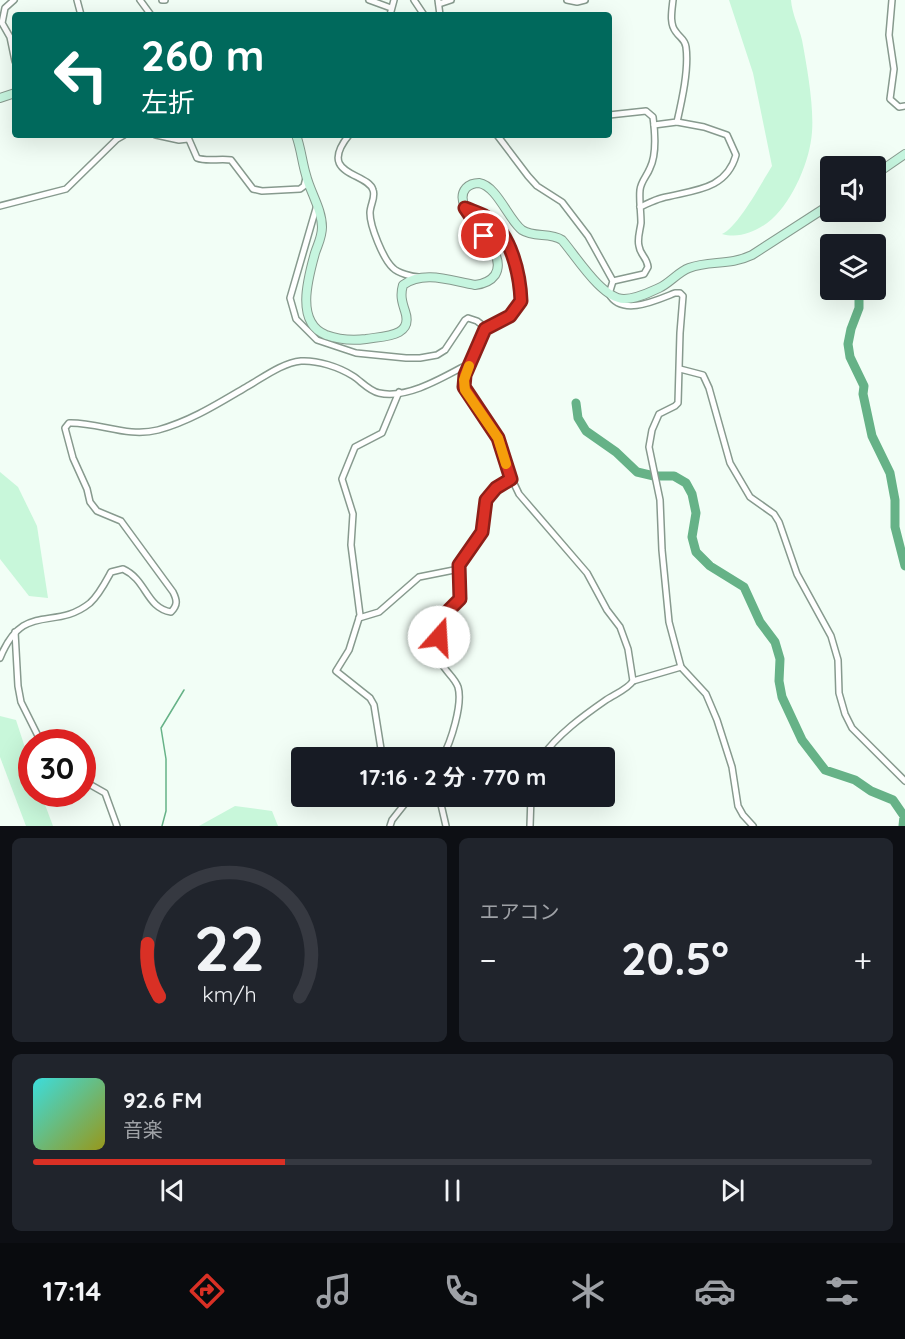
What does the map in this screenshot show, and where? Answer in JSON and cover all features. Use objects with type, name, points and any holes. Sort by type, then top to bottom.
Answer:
[{"type":"main road","points":[[297,138],[306,177],[322,225],[310,274],[306,303],[308,318],[314,328],[323,334],[341,340],[355,341],[400,332],[405,328],[408,323],[401,298],[403,285],[409,280],[423,276],[475,285],[491,280],[498,269],[498,259],[465,208],[464,193],[466,188],[474,184],[481,183],[492,192],[520,229],[528,233],[557,237],[562,240],[603,289],[622,299],[646,295],[687,269],[699,265],[739,261],[820,211]]},
{"type":"main road","points":[[886,167],[905,154]]},
{"type":"street","points":[[12,47],[10,37],[2,23],[5,8],[14,0]]},
{"type":"street","points":[[369,0],[391,8]]},
{"type":"street","points":[[390,12],[394,0]]},
{"type":"street","points":[[439,2],[451,0]]},
{"type":"street","points":[[567,0],[577,2],[585,0]]},
{"type":"street","points":[[673,0],[672,22],[675,31],[686,46],[684,89],[677,122]]},
{"type":"street","points":[[892,0],[889,35],[894,69],[890,99],[899,107],[905,106]]},
{"type":"street","points":[[612,115],[646,111],[653,117],[654,125],[654,155],[651,167],[641,182],[639,250],[647,259],[648,267],[644,274],[613,280]]},
{"type":"street","points":[[640,207],[662,198],[687,194],[721,180],[734,164],[736,155],[727,135],[704,127],[677,122],[654,125]]},
{"type":"street","points":[[0,206],[70,187],[119,138]]},
{"type":"street","points":[[170,138],[179,140],[184,138]]},
{"type":"street","points":[[187,138],[197,158],[231,160],[254,189],[262,191],[300,189],[304,186],[306,177]]},
{"type":"street","points":[[347,138],[341,148],[341,165],[349,173],[372,186],[374,192],[370,212],[384,255],[396,270],[414,277],[423,276]]},
{"type":"street","points":[[499,138],[537,186],[561,202],[588,236],[613,280],[609,294],[613,300],[621,304],[638,305],[657,302],[675,293],[683,296],[678,403],[659,414],[649,441],[660,500],[666,607],[681,667],[706,694],[732,767],[738,806],[743,816],[753,826]]},
{"type":"street","points":[[317,205],[290,298],[296,319],[317,340],[356,353],[420,358],[437,355],[445,350],[468,318],[486,328]]},
{"type":"street","points":[[465,208],[487,217],[506,238],[513,254],[521,301],[510,316],[486,328],[465,375],[464,387],[498,438],[511,479],[519,494],[594,584],[607,610],[623,633],[633,681]]},
{"type":"street","points":[[0,658],[15,632],[32,622],[73,612],[89,603],[101,590],[111,572],[123,569],[135,574],[150,597],[162,610],[171,612],[176,608],[177,599],[173,592],[121,521],[98,511],[90,502],[87,489],[73,458],[65,428],[69,423],[118,431],[156,430],[190,419],[280,368],[301,361],[329,365],[344,371],[381,394],[426,386],[472,362]]},
{"type":"street","points":[[680,369],[703,375],[709,388],[730,463],[750,496],[774,514],[779,522],[800,581],[831,636],[838,660],[839,693],[852,728],[905,781]]},
{"type":"street","points":[[381,747],[374,705],[370,698],[336,672],[349,650],[359,618],[351,545],[353,514],[342,479],[355,447],[382,433],[399,392]]},
{"type":"street","points":[[446,747],[460,698],[457,685],[441,662],[438,648],[438,626],[444,614],[460,599],[459,565],[482,532],[486,500],[496,488],[511,479]]},
{"type":"street","points":[[359,618],[379,612],[419,577],[459,569]]},
{"type":"street","points":[[15,632],[21,702],[34,729]]},
{"type":"street","points":[[551,747],[567,730],[633,681],[681,667]]},
{"type":"street","points":[[96,788],[105,793],[110,801],[117,826]]},
{"type":"street","points":[[390,826],[402,807]]},
{"type":"street","points":[[442,807],[446,826]]},
{"type":"street","points":[[530,826],[531,807]]},
{"type":"green space","points":[[729,0],[791,0],[801,35],[812,110],[811,143],[804,167],[793,191],[772,219],[761,227],[742,235],[722,234],[742,214],[772,166],[753,73]]},
{"type":"green space","points":[[0,472],[18,487],[37,526],[48,598],[29,596],[0,559]]},
{"type":"green space","points":[[0,716],[16,720],[19,729],[18,805],[0,757]]},
{"type":"green space","points":[[235,806],[272,811],[278,826],[199,826]]},
{"type":"green space","points":[[19,807],[46,807],[53,826],[26,826]]},
{"type":"waterway","points":[[859,300],[859,308],[848,344],[850,357],[864,386],[863,394],[872,436],[890,473],[895,500],[895,527],[905,566]]},
{"type":"waterway","points":[[576,403],[578,418],[586,431],[616,452],[637,472],[654,476],[674,476],[686,483],[692,494],[696,513],[692,537],[696,552],[710,566],[744,587],[760,622],[775,642],[780,659],[779,681],[782,697],[802,740],[825,770],[855,780],[871,791],[893,800],[904,816],[903,826]]},
{"type":"waterway","points":[[162,826],[166,811],[166,759],[161,728],[184,690]]},
{"type":"slow traffic","points":[[469,366],[464,380],[465,390],[498,438],[506,464]]},
{"type":"route","points":[[439,637],[440,619],[460,599],[459,565],[482,532],[486,500],[496,488],[511,479],[498,438],[464,387],[465,375],[485,329],[510,316],[521,301],[515,264],[506,238],[487,217],[465,208],[484,236]]}]
